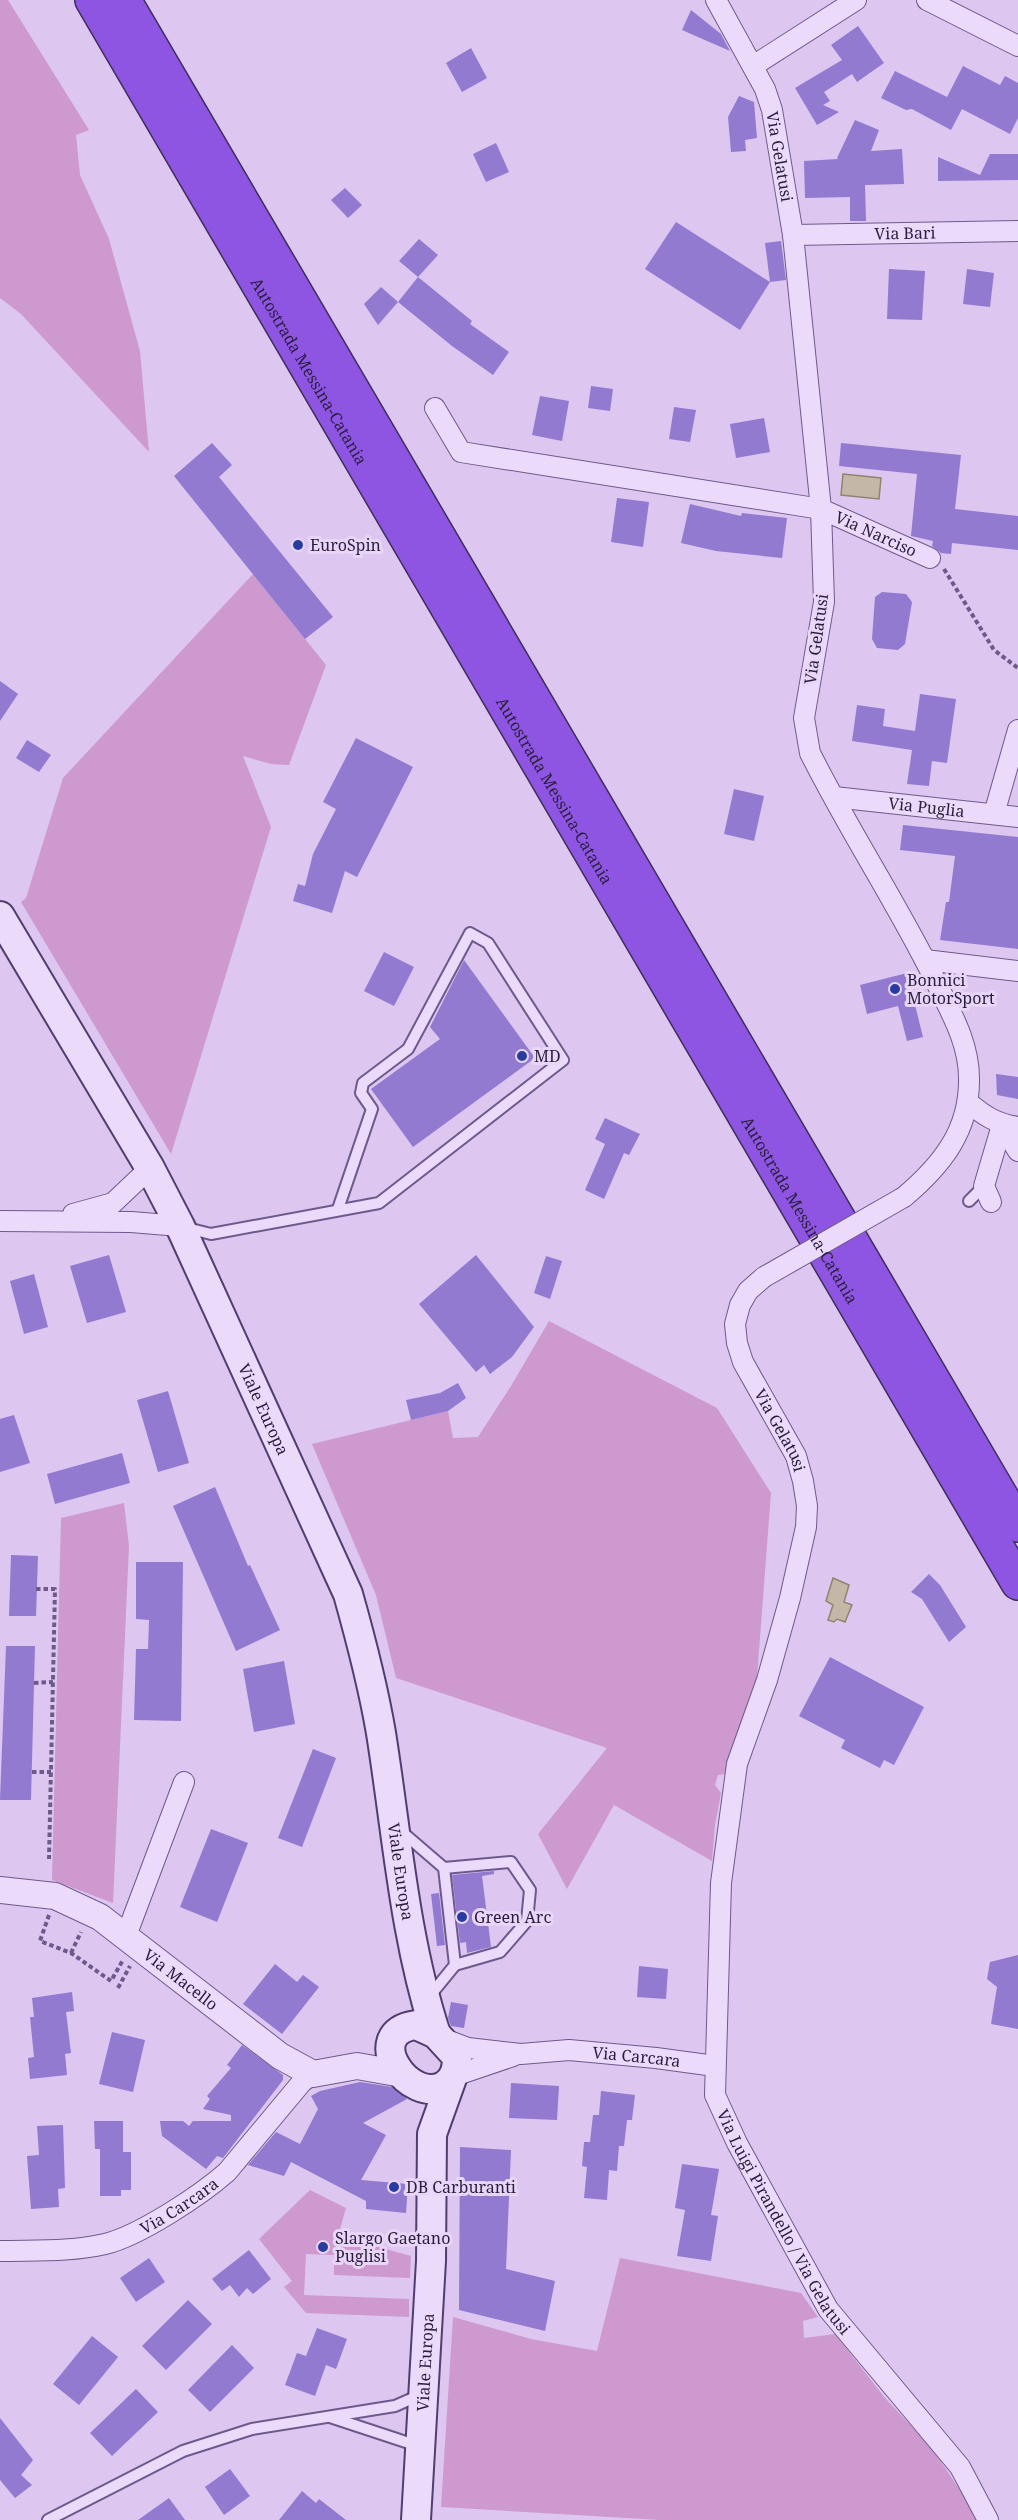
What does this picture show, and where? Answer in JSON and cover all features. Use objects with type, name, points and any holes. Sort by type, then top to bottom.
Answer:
[{"type":"highway","name":"Autostrada Messina-Catania","points":[[92,0],[1018,1583]]},
{"type":"highway","points":[[111,0],[1018,1553]]},
{"type":"highway","name":"Autostrada Messina-Catania","points":[[124,0],[324,347],[492,628],[1018,1525]]},
{"type":"main road","name":"Viale Europa","points":[[0,916],[150,1168],[180,1226],[348,1594],[361,1640],[380,1730],[413,1945]]},
{"type":"main road","points":[[413,1945],[426,2000],[439,2036]]},
{"type":"main road","points":[[413,1945],[408,2001],[390,2046],[390,2057],[406,2078],[432,2134]]},
{"type":"main road","points":[[396,2034],[416,2025],[428,2028],[439,2036],[457,2057],[432,2134]]},
{"type":"main road","points":[[406,2078],[429,2089],[440,2088],[452,2078]]},
{"type":"main road","name":"Viale Europa","points":[[416,2520],[431,2261],[432,2134]]},
{"type":"street","name":"Via Gelatusi","points":[[716,0],[753,66],[772,110],[793,235],[821,509],[824,602],[804,718],[810,753],[925,960],[956,1022],[966,1049],[969,1077],[968,1102],[951,1147],[932,1173],[904,1197],[764,1277],[748,1291],[740,1305],[735,1324],[737,1343],[743,1362],[796,1456],[803,1481],[807,1506],[806,1527],[790,1598]]},
{"type":"street","points":[[753,66],[856,0]]},
{"type":"street","points":[[927,0],[1018,46]]},
{"type":"street","name":"Via Bari","points":[[793,235],[1018,231]]},
{"type":"street","name":"Via Narciso","points":[[435,408],[461,452],[821,509],[930,558]]},
{"type":"street","points":[[994,814],[1018,730]]},
{"type":"street","name":"Via Puglia","points":[[834,797],[1018,817]]},
{"type":"street","points":[[925,960],[1018,971]]},
{"type":"street","points":[[968,1102],[985,1116],[1010,1126]]},
{"type":"street","points":[[1010,1126],[1018,1151]]},
{"type":"street","points":[[988,1194],[1010,1126]]},
{"type":"street","points":[[35,1222],[98,1209],[113,1203],[150,1168]]},
{"type":"street","points":[[0,1221],[131,1222],[180,1226]]},
{"type":"street","name":"Via Luigi Pirandello / Via Gelatusi","points":[[790,1598],[767,1680],[737,1764],[721,1882],[716,2095],[737,2143],[828,2310],[960,2467],[988,2520]]},
{"type":"street","points":[[128,1950],[184,1782]]},
{"type":"street","name":"Via Macello","points":[[0,1890],[55,1896],[99,1917],[128,1950],[280,2056],[313,2074]]},
{"type":"street","points":[[357,2066],[396,2034]]},
{"type":"street","points":[[439,2036],[468,2048],[521,2054]]},
{"type":"street","name":"Via Carcara","points":[[521,2054],[569,2050],[715,2066]]},
{"type":"street","points":[[452,2078],[521,2054]]},
{"type":"street","points":[[313,2074],[357,2066],[406,2078]]},
{"type":"street","name":"Via Carcara","points":[[0,2251],[81,2249],[128,2238],[213,2184],[227,2172],[302,2082],[313,2074]]},
{"type":"lane","points":[[180,1226],[211,1234],[379,1203],[563,1060],[488,943],[470,933],[408,1049],[363,1083],[361,1093],[372,1108],[338,1209]]},
{"type":"lane","points":[[969,1201],[988,1194]]},
{"type":"lane","points":[[394,1825],[444,1868],[455,1965]]},
{"type":"lane","points":[[426,2000],[455,1965],[500,1952],[527,1921],[530,1890],[511,1862],[444,1868]]},
{"type":"lane","points":[[48,2520],[183,2451],[252,2429],[395,2406],[423,2394]]},
{"type":"lane","points":[[327,2416],[420,2447]]},
{"type":"path","points":[[930,558],[948,572],[994,650],[1018,668]]},
{"type":"path","points":[[36,1589],[55,1589],[49,1859]]},
{"type":"path","points":[[34,1683],[53,1682]]},
{"type":"path","points":[[32,1772],[51,1772]]},
{"type":"path","points":[[50,1912],[40,1941],[71,1953],[111,1981],[128,1950]]},
{"type":"path","points":[[71,1953],[84,1926]]},
{"type":"path","points":[[118,1988],[128,1950]]},
{"type":"shaded area","points":[[0,0],[8,0],[89,130],[76,135],[80,175],[109,239],[140,351],[149,452],[21,314],[0,298]]},
{"type":"shaded area","points":[[843,474],[881,478],[879,499],[841,495]]},
{"type":"shaded area","points":[[253,574],[326,665],[289,765],[271,764],[243,756],[271,827],[171,1154],[21,902],[26,898],[63,778]]},
{"type":"shaded area","points":[[549,1321],[717,1408],[771,1493],[757,1677],[736,1736],[726,1774],[718,1775],[715,1785],[721,1793],[712,1861],[614,1805],[567,1889],[538,1834],[607,1748],[396,1678],[376,1595],[312,1444],[448,1411],[453,1438],[478,1437]]},
{"type":"shaded area","points":[[124,1503],[129,1546],[113,1903],[52,1880],[61,1518]]},
{"type":"shaded area","points":[[833,1578],[849,1585],[844,1602],[852,1605],[845,1622],[837,1619],[834,1622],[828,1620],[833,1605],[826,1601]]},
{"type":"shaded area","points":[[310,2190],[346,2208],[338,2236],[411,2256],[410,2278],[334,2275],[334,2255],[306,2254],[304,2295],[409,2299],[409,2317],[306,2313],[284,2287],[292,2281],[259,2239]]},
{"type":"shaded area","points":[[620,2258],[801,2293],[818,2317],[803,2321],[804,2338],[835,2334],[885,2398],[931,2447],[980,2520],[660,2520],[441,2507],[453,2317],[531,2339],[597,2351]]},
{"type":"building","points":[[691,10],[721,34],[730,51],[682,30]]},
{"type":"building","points":[[858,26],[884,63],[857,82],[852,74],[824,92],[830,101],[823,105],[839,112],[817,125],[795,88],[842,60],[831,45]]},
{"type":"building","points":[[471,48],[487,78],[462,92],[446,63]]},
{"type":"building","points":[[963,66],[1000,85],[1005,76],[1018,83],[1018,118],[1010,134],[962,109],[951,130],[912,109],[906,110],[881,98],[895,71],[947,97]]},
{"type":"building","points":[[739,96],[754,102],[757,138],[745,140],[746,151],[731,152],[728,117]]},
{"type":"building","points":[[855,120],[879,130],[871,151],[902,149],[904,184],[865,185],[866,221],[850,221],[850,197],[805,198],[804,161],[838,159]]},
{"type":"building","points":[[496,143],[509,172],[486,182],[473,154]]},
{"type":"building","points":[[990,154],[1018,154],[1018,180],[938,181],[938,157],[980,175]]},
{"type":"building","points":[[345,188],[362,205],[348,218],[331,200]]},
{"type":"building","points":[[676,222],[770,282],[740,330],[645,269]]},
{"type":"building","points":[[419,239],[438,255],[418,277],[399,261]]},
{"type":"building","points":[[781,241],[786,280],[770,282],[765,243]]},
{"type":"building","points":[[889,269],[925,271],[922,320],[887,319]]},
{"type":"building","points":[[967,269],[994,273],[990,307],[963,304]]},
{"type":"building","points":[[418,277],[472,321],[470,324],[509,352],[493,375],[452,346],[398,302]]},
{"type":"building","points":[[381,287],[398,302],[378,325],[364,304]]},
{"type":"building","points":[[591,386],[613,389],[610,411],[588,408]]},
{"type":"building","points":[[540,396],[569,401],[562,441],[532,435]]},
{"type":"building","points":[[674,407],[696,410],[690,442],[669,439]]},
{"type":"building","points":[[764,418],[770,452],[736,458],[730,424]]},
{"type":"building","points":[[212,443],[232,465],[219,477],[333,617],[305,639],[174,476]]},
{"type":"building","points":[[841,443],[961,455],[955,509],[1018,516],[1018,550],[952,543],[951,554],[941,553],[932,546],[933,541],[911,536],[917,474],[839,466]]},
{"type":"building","points":[[617,498],[649,502],[643,547],[611,542]]},
{"type":"building","points":[[690,504],[741,516],[742,513],[787,518],[782,558],[716,551],[681,543]]},
{"type":"building","points":[[882,592],[906,594],[912,602],[905,644],[898,650],[877,648],[872,639],[875,597]]},
{"type":"building","points":[[0,681],[18,694],[0,721]]},
{"type":"building","points":[[920,694],[956,699],[947,763],[932,761],[929,786],[907,784],[912,750],[852,741],[857,705],[885,709],[883,726],[915,731]]},
{"type":"building","points":[[356,738],[413,767],[357,877],[345,871],[332,913],[293,901],[298,884],[305,886],[313,854],[336,809],[323,802]]},
{"type":"building","points":[[27,740],[51,755],[39,772],[16,758]]},
{"type":"building","points":[[734,789],[764,796],[754,841],[724,834]]},
{"type":"building","points":[[903,825],[1018,837],[1018,949],[940,940],[946,902],[949,902],[955,856],[900,850]]},
{"type":"building","points":[[384,952],[414,967],[394,1006],[364,991]]},
{"type":"building","points":[[464,960],[535,1058],[413,1147],[371,1089],[440,1039],[430,1027]]},
{"type":"building","points":[[907,973],[923,1037],[907,1041],[898,1006],[867,1014],[860,985]]},
{"type":"building","points":[[996,1074],[1018,1077],[1018,1099],[997,1095]]},
{"type":"building","points":[[605,1118],[640,1134],[629,1155],[624,1153],[604,1199],[585,1190],[605,1144],[595,1139]]},
{"type":"building","points":[[109,1255],[126,1312],[87,1323],[70,1266]]},
{"type":"building","points":[[476,1255],[534,1327],[512,1357],[490,1374],[484,1365],[476,1372],[419,1304]]},
{"type":"building","points":[[546,1256],[562,1261],[550,1299],[534,1293]]},
{"type":"building","points":[[34,1274],[48,1327],[24,1334],[10,1281]]},
{"type":"building","points":[[458,1383],[466,1398],[448,1411],[411,1420],[406,1400],[440,1393]]},
{"type":"building","points":[[168,1391],[189,1463],[158,1472],[137,1400]]},
{"type":"building","points":[[14,1415],[30,1463],[0,1472],[0,1419]]},
{"type":"building","points":[[122,1453],[130,1483],[55,1504],[47,1474]]},
{"type":"building","points":[[215,1487],[248,1566],[250,1565],[280,1630],[236,1651],[173,1506]]},
{"type":"building","points":[[11,1555],[38,1556],[36,1616],[9,1616]]},
{"type":"building","points":[[136,1562],[183,1562],[181,1721],[134,1720],[136,1649],[148,1649],[149,1620],[136,1619]]},
{"type":"building","points":[[929,1574],[940,1585],[966,1627],[949,1642],[922,1599],[911,1592]]},
{"type":"building","points":[[6,1646],[35,1646],[31,1800],[0,1800]]},
{"type":"building","points":[[830,1657],[924,1707],[894,1765],[884,1760],[880,1768],[841,1748],[845,1740],[799,1716]]},
{"type":"building","points":[[284,1661],[295,1724],[254,1732],[243,1669]]},
{"type":"building","points":[[313,1749],[336,1758],[302,1847],[278,1838]]},
{"type":"building","points":[[211,1829],[248,1843],[217,1922],[180,1907]]},
{"type":"building","points":[[494,1871],[494,1874],[482,1876],[491,1947],[467,1953],[466,1942],[460,1943],[452,1875]]},
{"type":"building","points":[[439,1893],[445,1945],[437,1946],[431,1894]]},
{"type":"building","points":[[1018,1955],[1018,2029],[991,2024],[997,1987],[987,1979],[990,1962]]},
{"type":"building","points":[[275,1964],[297,1982],[303,1975],[319,1987],[282,2034],[243,2004]]},
{"type":"building","points":[[639,1966],[668,1969],[666,1999],[637,1997]]},
{"type":"building","points":[[72,1992],[74,2011],[66,2012],[71,2053],[65,2054],[67,2075],[30,2079],[28,2058],[34,2057],[30,2017],[34,2017],[32,1998]]},
{"type":"building","points":[[451,2002],[468,2005],[464,2028],[451,2026],[448,2018]]},
{"type":"building","points":[[112,2032],[145,2040],[133,2092],[99,2084]]},
{"type":"building","points":[[242,2045],[283,2075],[283,2080],[223,2158],[217,2156],[206,2169],[162,2136],[160,2121],[183,2121],[189,2126],[193,2121],[231,2121],[231,2115],[203,2109],[210,2099],[207,2096],[231,2068],[227,2065]]},
{"type":"building","points":[[360,2082],[392,2087],[407,2099],[363,2123],[386,2135],[361,2180],[408,2184],[406,2213],[366,2209],[366,2201],[291,2162],[284,2176],[248,2165],[276,2132],[300,2144],[318,2109],[311,2096],[320,2091]]},
{"type":"building","points":[[511,2083],[559,2086],[557,2120],[509,2118]]},
{"type":"building","points":[[601,2091],[635,2095],[632,2120],[627,2120],[624,2146],[619,2146],[617,2171],[609,2170],[607,2200],[584,2198],[587,2167],[582,2166],[584,2142],[590,2142],[593,2115],[599,2115]]},
{"type":"building","points":[[94,2121],[123,2121],[123,2152],[131,2152],[131,2190],[121,2190],[121,2196],[100,2196],[100,2149],[95,2149]]},
{"type":"building","points":[[63,2125],[65,2188],[58,2189],[59,2207],[31,2209],[27,2156],[39,2155],[37,2126]]},
{"type":"building","points":[[460,2147],[511,2150],[506,2269],[555,2281],[545,2331],[459,2310]]},
{"type":"building","points":[[682,2164],[719,2169],[711,2215],[718,2216],[711,2261],[677,2256],[685,2210],[675,2208]]},
{"type":"building","points":[[249,2250],[271,2279],[253,2294],[247,2288],[239,2297],[230,2285],[222,2291],[212,2279]]},
{"type":"building","points":[[149,2258],[165,2282],[136,2302],[120,2278]]},
{"type":"building","points":[[188,2300],[212,2324],[166,2370],[142,2346]]},
{"type":"building","points":[[317,2328],[347,2339],[336,2369],[326,2365],[315,2396],[285,2385],[297,2353],[306,2356]]},
{"type":"building","points":[[92,2336],[118,2357],[79,2405],[53,2384]]},
{"type":"building","points":[[232,2345],[254,2368],[210,2412],[188,2390]]},
{"type":"building","points":[[136,2389],[158,2412],[112,2456],[90,2433]]},
{"type":"building","points":[[0,2418],[33,2460],[21,2475],[32,2485],[15,2498],[0,2480]]},
{"type":"building","points":[[230,2469],[250,2496],[224,2515],[205,2487]]},
{"type":"building","points":[[302,2491],[316,2503],[319,2499],[346,2520],[279,2520]]},
{"type":"building","points":[[169,2498],[185,2520],[138,2520]]},
{"type":"place","name":"EuroSpin","points":[[298,545]]},
{"type":"place","name":"Bonnici MotorSport","points":[[895,989]]},
{"type":"place","name":"MD","points":[[522,1056]]},
{"type":"place","name":"Green Arc","points":[[462,1917]]},
{"type":"place","name":"DB Carburanti","points":[[394,2187]]},
{"type":"place","name":"Slargo Gaetano Puglisi","points":[[323,2247]]}]
